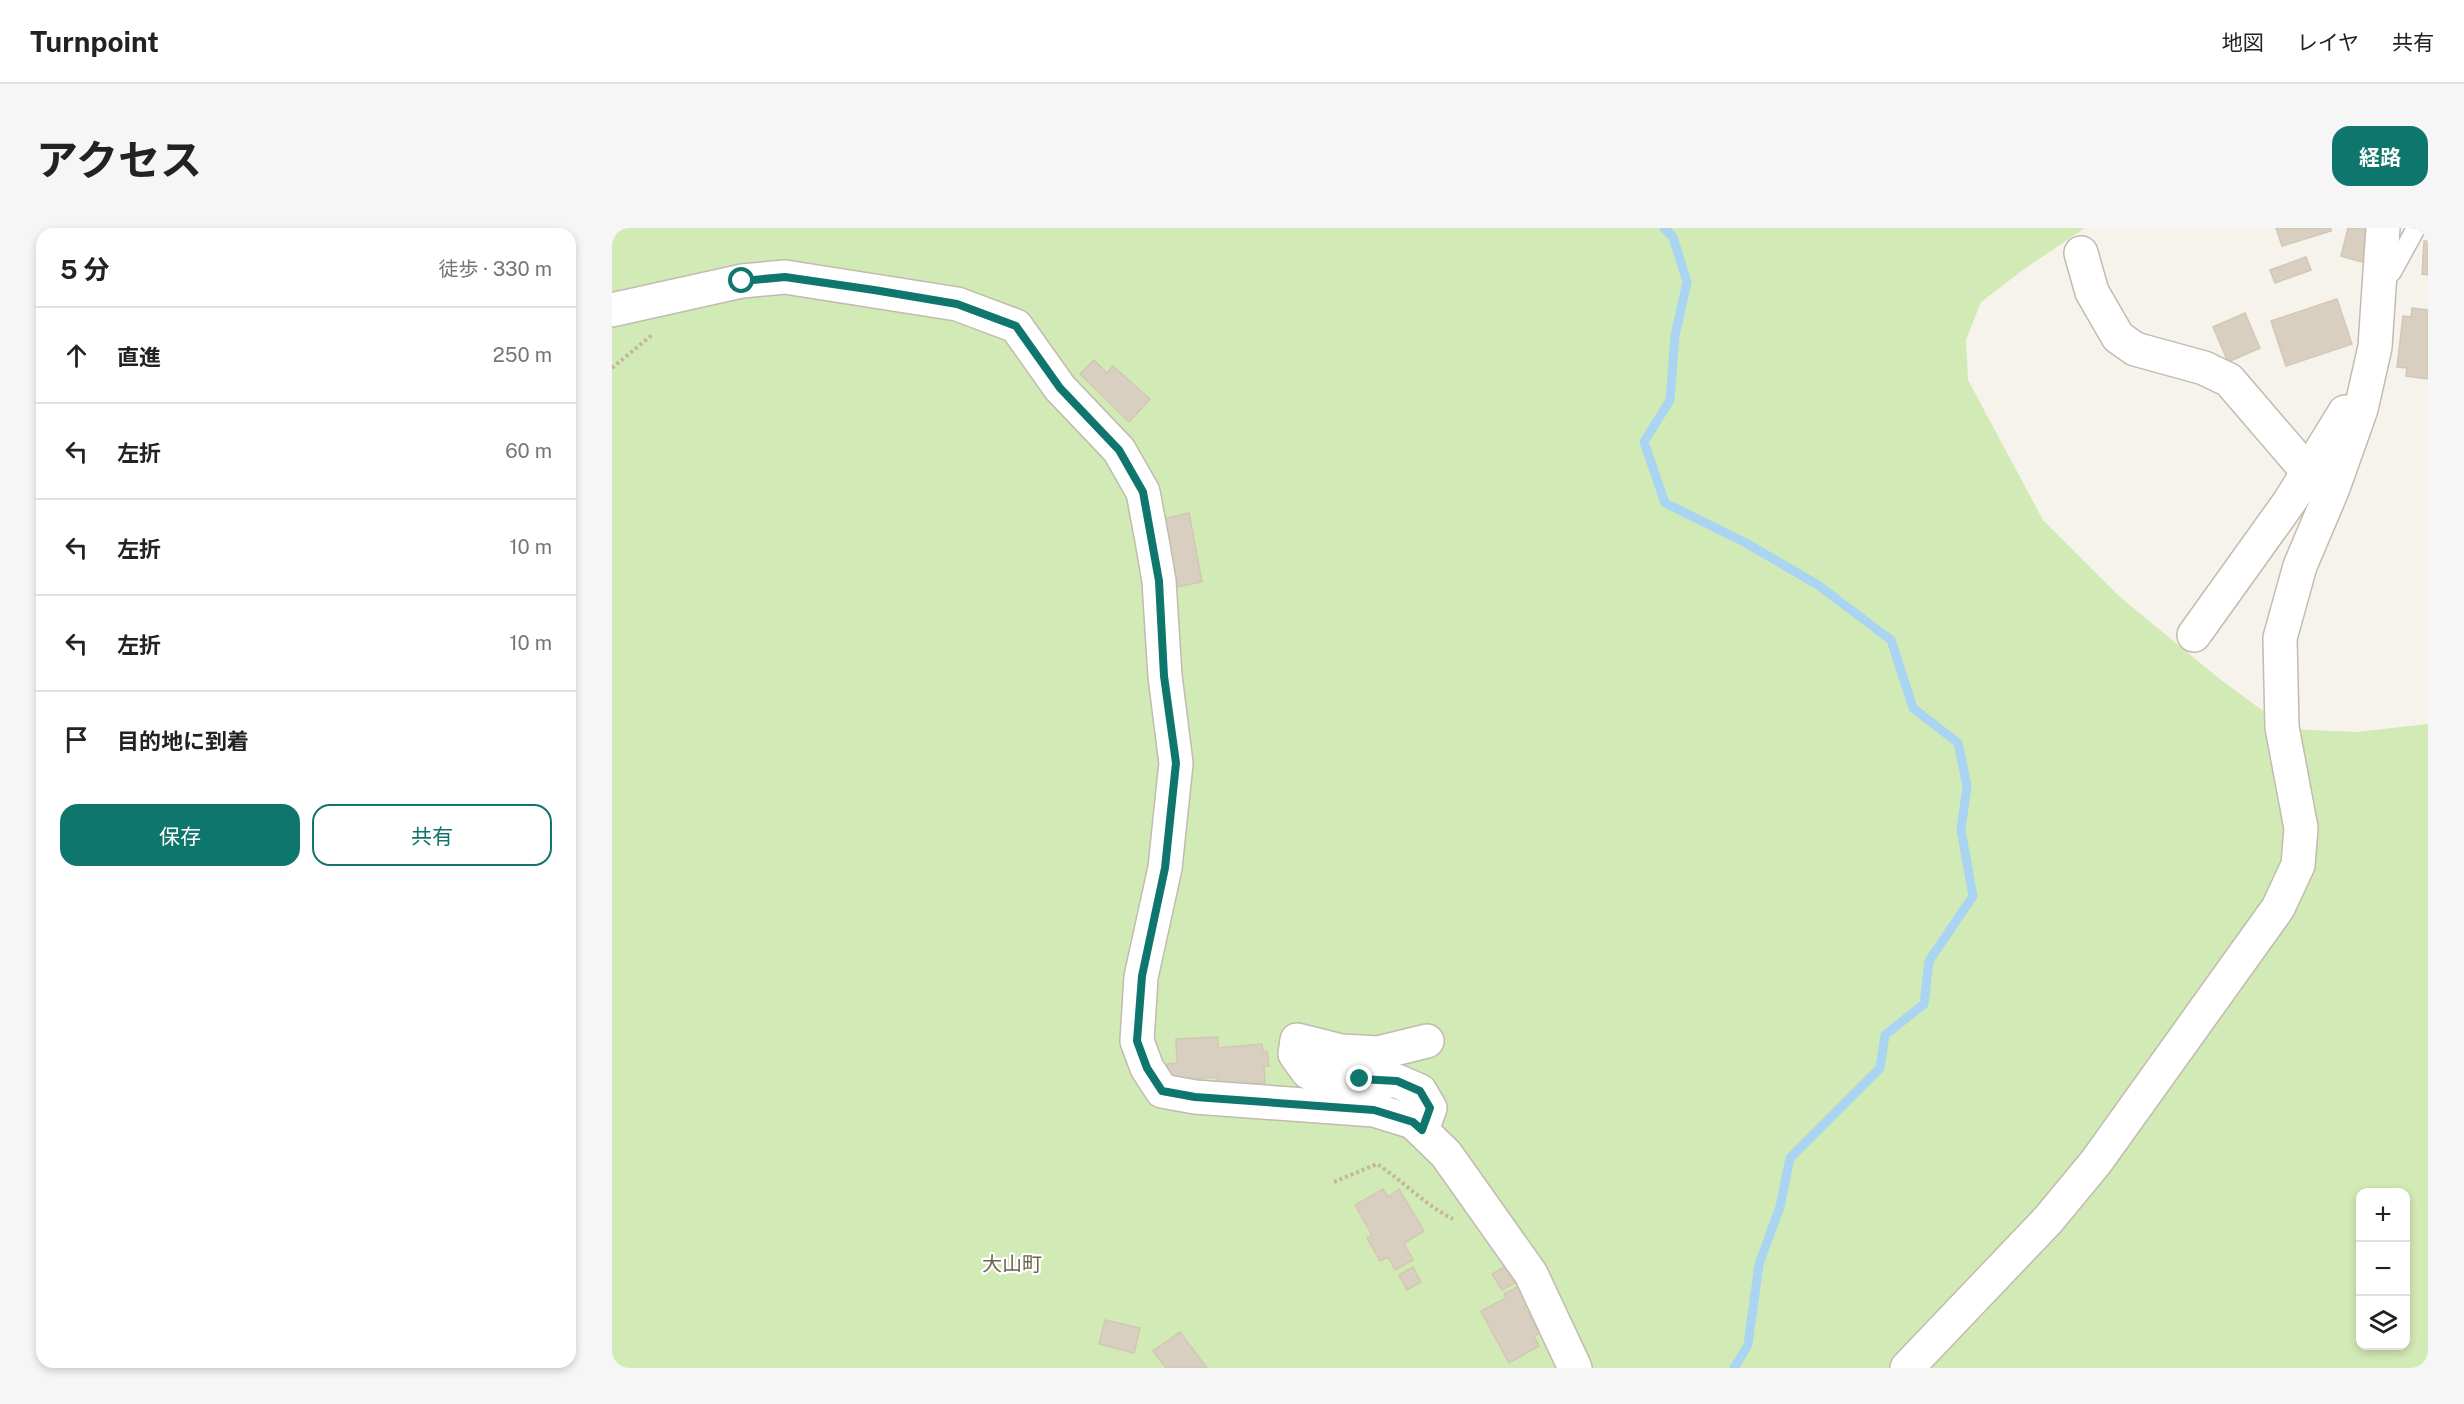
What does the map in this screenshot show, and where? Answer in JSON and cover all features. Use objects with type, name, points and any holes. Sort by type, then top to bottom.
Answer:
[{"type":"street","points":[[1907,1368],[2048,1220],[2096,1162],[2278,908],[2298,865],[2301,828],[2282,727],[2280,638],[2300,566],[2337,476],[2361,409],[2375,347],[2383,228]]},
{"type":"street","points":[[2081,253],[2092,292],[2118,337],[2135,349],[2204,368],[2229,380],[2308,472]]},
{"type":"street","points":[[612,310],[742,281],[785,277],[957,304],[1016,326],[1060,388],[1119,450],[1143,492],[1152,540],[1159,581],[1164,676],[1176,763],[1165,868],[1142,976],[1137,1041],[1147,1068],[1162,1091],[1195,1097],[1374,1110],[1413,1122],[1446,1154],[1532,1274],[1575,1368]]},
{"type":"street","points":[[2194,635],[2290,501],[2368,374]]},
{"type":"street","points":[[1422,1130],[1430,1108],[1420,1091],[1397,1081],[1329,1080],[1308,1072],[1294,1054],[1297,1040],[1341,1051],[1378,1053],[1427,1041]]},
{"type":"lane","points":[[2379,285],[2392,272],[2415,230]]},
{"type":"path","points":[[1334,1182],[1377,1164],[1398,1177],[1441,1213],[1460,1223]]},
{"type":"green space","points":[[612,228],[2085,228],[2027,267],[1981,302],[1966,340],[1968,380],[2043,520],[2121,598],[2221,680],[2288,729],[2356,732],[2428,724],[2428,1368],[612,1368]]},
{"type":"building","points":[[2276,228],[2331,228],[2331,231],[2282,246]]},
{"type":"building","points":[[2348,228],[2370,228],[2362,262],[2341,256]]},
{"type":"building","points":[[2424,241],[2428,241],[2428,275],[2422,274]]},
{"type":"building","points":[[2306,257],[2311,270],[2275,283],[2270,270]]},
{"type":"building","points":[[2337,299],[2352,344],[2286,366],[2271,321]]},
{"type":"building","points":[[2412,308],[2428,310],[2428,379],[2406,376],[2407,368],[2397,367],[2403,316],[2411,317]]},
{"type":"building","points":[[2245,313],[2260,348],[2228,362],[2213,327]]},
{"type":"building","points":[[1094,360],[1107,373],[1113,366],[1150,399],[1129,422],[1080,374]]},
{"type":"building","points":[[1189,513],[1202,582],[1176,587],[1163,519]]},
{"type":"building","points":[[1218,1037],[1218,1048],[1262,1044],[1263,1052],[1267,1051],[1269,1066],[1264,1066],[1265,1083],[1218,1087],[1217,1077],[1168,1081],[1167,1064],[1177,1063],[1176,1039]]},
{"type":"building","points":[[1383,1189],[1388,1197],[1399,1189],[1424,1231],[1404,1243],[1413,1260],[1395,1270],[1388,1257],[1380,1261],[1367,1238],[1372,1235],[1355,1205]]},
{"type":"building","points":[[1510,1263],[1520,1280],[1502,1290],[1492,1274]]},
{"type":"building","points":[[1413,1267],[1421,1282],[1407,1290],[1399,1275]]},
{"type":"building","points":[[1521,1285],[1531,1302],[1524,1306],[1540,1333],[1534,1336],[1539,1346],[1509,1363],[1481,1311],[1506,1298],[1504,1294]]},
{"type":"building","points":[[1105,1320],[1140,1328],[1134,1353],[1099,1344]]},
{"type":"building","points":[[1180,1332],[1207,1368],[1166,1368],[1153,1351]]},
{"type":"waterway","points":[[1664,228],[1673,237],[1687,282],[1675,336],[1670,400],[1644,442],[1665,503],[1744,542],[1818,585],[1891,640],[1913,708],[1958,743],[1967,786],[1961,830],[1973,896],[1929,961],[1924,1004],[1885,1035],[1880,1068],[1790,1158],[1780,1207],[1759,1264],[1748,1345],[1734,1368]]},
{"type":"district","name":"大山町","points":[[1012,1264]]},
{"type":"route","points":[[742,281],[785,277],[874,290],[957,304],[1016,326],[1060,388],[1119,450],[1143,492],[1152,540],[1159,581],[1164,676],[1176,763],[1165,868],[1142,976],[1137,1041],[1147,1068],[1162,1091],[1195,1097],[1374,1110],[1413,1122],[1422,1130],[1430,1108],[1420,1091],[1397,1081],[1360,1079]]}]
